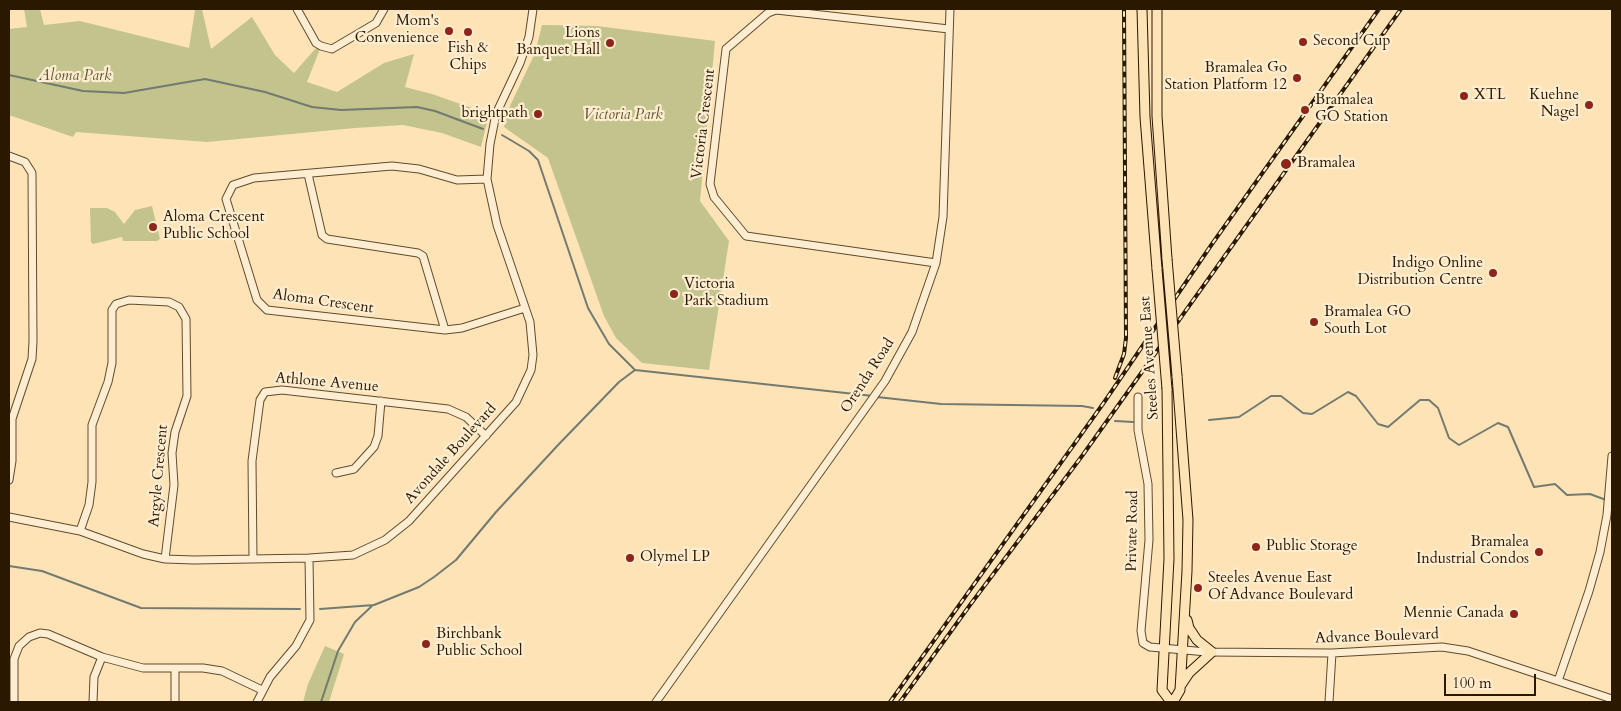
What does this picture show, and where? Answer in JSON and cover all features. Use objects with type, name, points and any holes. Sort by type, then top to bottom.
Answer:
[{"type":"main road","name":"Steeles Avenue East","points":[[1142,9],[1145,117],[1167,389],[1169,457],[1169,559],[1162,690],[1172,702],[1181,685],[1186,614],[1188,520],[1157,116],[1156,9]]},
{"type":"main road","points":[[1145,117],[1157,116]]},
{"type":"main road","points":[[1181,685],[1189,673],[1212,652],[1198,640],[1189,628],[1186,614]]},
{"type":"street","points":[[298,9],[316,43],[332,48],[376,24],[384,9]]},
{"type":"street","name":"Avondale Boulevard","points":[[9,517],[80,531],[123,548],[165,559],[309,558],[353,555],[376,546],[395,534],[516,402],[531,370],[534,355],[532,337],[525,308],[497,225],[487,179],[490,144],[496,114],[520,63],[529,37],[533,9]]},
{"type":"street","name":"Orenda Road","points":[[656,702],[868,405],[912,332],[936,263],[943,217],[950,9]]},
{"type":"street","name":"Victoria Crescent","points":[[936,263],[746,236],[714,197],[710,184],[726,49],[768,13],[776,10],[949,29]]},
{"type":"street","points":[[9,156],[25,162],[32,173],[33,304],[32,359],[26,380],[17,398],[10,433],[12,461],[9,480]]},
{"type":"street","name":"Aloma Crescent","points":[[487,179],[456,180],[419,170],[392,166],[238,182],[227,194],[226,199],[255,292],[262,306],[267,310],[445,330],[462,328],[525,308]]},
{"type":"street","points":[[308,174],[322,235],[327,240],[418,253],[423,256],[445,330]]},
{"type":"street","name":"Argyle Crescent","points":[[80,531],[89,505],[92,482],[92,424],[108,382],[112,363],[112,310],[116,304],[129,300],[169,302],[179,307],[186,319],[187,396],[175,432],[171,516],[165,559]]},
{"type":"street","name":"Athlone Avenue","points":[[253,559],[252,461],[262,396],[265,392],[282,390],[448,409],[459,412],[486,436]]},
{"type":"street","name":"Private Road","points":[[1138,397],[1138,430],[1148,484],[1149,532],[1142,641],[1150,647],[1165,649]]},
{"type":"street","points":[[336,474],[354,469],[374,447],[378,436],[381,401]]},
{"type":"street","points":[[1558,681],[1589,591],[1607,515],[1612,456]]},
{"type":"street","points":[[257,702],[262,690],[296,646],[310,620],[309,558]]},
{"type":"street","points":[[14,702],[14,659],[19,646],[29,637],[40,633],[48,634],[102,657],[143,668],[175,670],[203,668],[222,671],[262,690]]},
{"type":"street","name":"Advance Boulevard","points":[[1165,649],[1212,652],[1332,653],[1442,647],[1468,651],[1612,699]]},
{"type":"street","points":[[1329,702],[1332,653]]},
{"type":"street","points":[[93,702],[94,677],[102,657]]},
{"type":"street","points":[[175,670],[175,702]]},
{"type":"green space","name":"Aloma Park","points":[[24,9],[40,9],[44,25],[80,21],[189,48],[195,10],[202,9],[211,49],[252,17],[275,55],[294,73],[316,48],[320,49],[307,82],[337,92],[384,63],[414,54],[405,87],[432,94],[489,114],[481,147],[442,133],[403,125],[207,142],[76,132],[73,137],[9,115],[9,29],[27,27]]},
{"type":"green space","name":"Victoria Park","points":[[542,25],[597,26],[715,41],[700,201],[729,241],[709,370],[642,363],[616,338],[604,316],[548,158],[504,127],[510,106],[535,53]]},
{"type":"green space","points":[[152,206],[160,239],[157,241],[123,241],[122,237],[93,244],[91,242],[90,208],[107,208],[115,212],[124,224],[135,210]]},
{"type":"green space","points":[[325,646],[344,654],[329,702],[303,702],[308,684]]},
{"type":"waterway","points":[[9,75],[83,91],[124,93],[205,79],[265,92],[312,107],[341,110],[417,107],[435,111],[483,129]]},
{"type":"waterway","points":[[502,135],[529,151],[538,160],[588,308],[609,344],[635,370],[873,396]]},
{"type":"waterway","points":[[320,609],[374,605],[419,587],[434,577],[456,560],[496,512],[559,444],[619,382],[635,370]]},
{"type":"waterway","points":[[1209,420],[1239,417],[1271,396],[1281,396],[1303,413],[1312,414],[1348,392],[1356,396],[1378,424],[1388,427],[1420,400],[1429,400],[1438,408],[1449,438],[1459,445],[1498,423],[1508,427],[1534,487],[1555,484],[1567,495],[1590,494],[1606,500]]},
{"type":"waterway","points":[[877,397],[941,404],[1082,406],[1093,408]]},
{"type":"waterway","points":[[1115,421],[1133,422]]},
{"type":"waterway","points":[[9,566],[42,571],[141,608],[300,609]]},
{"type":"waterway","points":[[321,702],[338,651],[355,622],[373,605]]},
{"type":"railway","points":[[1115,378],[1124,354],[1126,338],[1124,9]]},
{"type":"railway","points":[[890,702],[1105,401],[1212,244],[1379,9]]},
{"type":"railway","points":[[900,702],[1082,456],[1401,9]]},
{"type":"place","name":"Mom's Convenience","points":[[449,31]]},
{"type":"place","name":"Fish & Chips","points":[[468,32]]},
{"type":"place","name":"Second Cup","points":[[1303,42]]},
{"type":"place","name":"Lions Banquet Hall","points":[[610,43]]},
{"type":"place","name":"Bramalea Go Station Platform 12","points":[[1297,78]]},
{"type":"place","name":"XTL","points":[[1464,96]]},
{"type":"place","name":"Kuehne Nagel","points":[[1589,105]]},
{"type":"place","name":"Bramalea GO Station","points":[[1305,110]]},
{"type":"place","name":"brightpath","points":[[538,114]]},
{"type":"place","name":"Bramalea","points":[[1286,164]]},
{"type":"place","name":"Aloma Crescent Public School","points":[[153,227]]},
{"type":"place","name":"Indigo Online Distribution Centre","points":[[1493,273]]},
{"type":"place","name":"Victoria Park Stadium","points":[[674,294]]},
{"type":"place","name":"Bramalea GO South Lot","points":[[1314,322]]},
{"type":"place","name":"Public Storage","points":[[1256,547]]},
{"type":"place","name":"Bramalea Industrial Condos","points":[[1539,552]]},
{"type":"place","name":"Olymel LP","points":[[630,558]]},
{"type":"place","name":"Steeles Avenue East Of Advance Boulevard","points":[[1198,588]]},
{"type":"place","name":"Mennie Canada","points":[[1514,614]]},
{"type":"place","name":"Birchbank Public School","points":[[426,644]]}]
